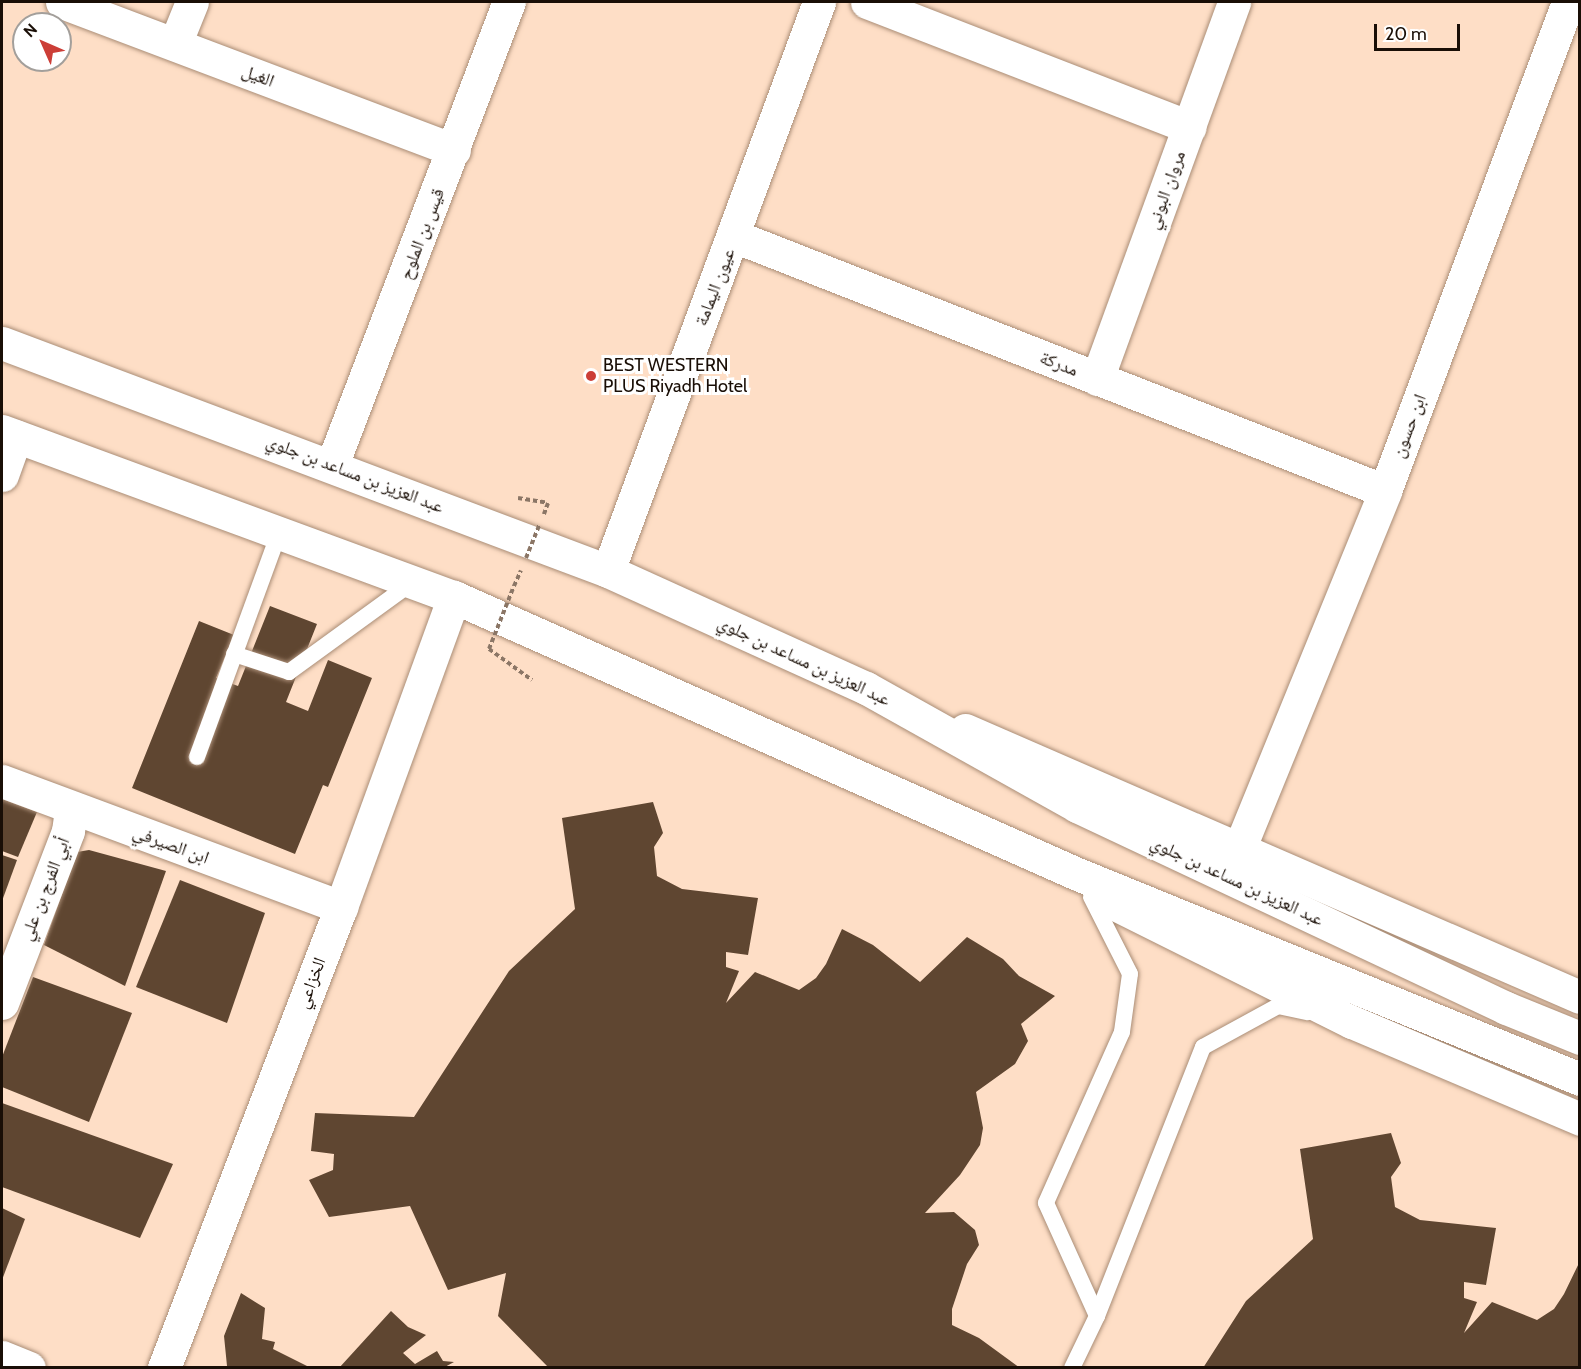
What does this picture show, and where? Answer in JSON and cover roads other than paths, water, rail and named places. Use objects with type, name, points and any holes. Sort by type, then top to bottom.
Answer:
[{"type":"street","name":"الغيل","points":[[62,2],[454,150]]},
{"type":"street","points":[[175,44],[192,2]]},
{"type":"street","name":"قيس بن الملوح","points":[[332,465],[509,2]]},
{"type":"street","name":"عيون اليمامة","points":[[608,571],[819,2]]},
{"type":"street","points":[[867,2],[1190,127]]},
{"type":"street","name":"مروان البوني","points":[[1097,379],[1234,2]]},
{"type":"street","name":"ابن حسون","points":[[1240,847],[1384,491],[1568,2]]},
{"type":"street","name":"مدركة","points":[[734,236],[1384,491]]},
{"type":"street","name":"عبد العزيز بن مساعد بن جلوي","points":[[2,343],[332,465],[608,571],[866,688],[1077,806],[1506,1008],[1580,1038]]},
{"type":"street","points":[[2,475],[9,434],[454,597],[1081,882],[1352,1022],[1580,1119]]},
{"type":"street","name":"الخزاعي","points":[[164,1368],[341,907],[454,597]]},
{"type":"street","points":[[866,688],[1240,847],[1580,996]]},
{"type":"street","name":"ابن الصيرفي","points":[[2,781],[70,809],[341,907]]},
{"type":"street","name":"أبي الفرج بن علي","points":[[2,1003],[68,831],[70,809]]},
{"type":"street","points":[[1081,882],[1580,1079]]},
{"type":"street","points":[[2,1357],[29,1368]]},
{"type":"lane","points":[[196,757],[279,533]]},
{"type":"lane","points":[[234,654],[290,672],[413,582]]},
{"type":"lane","points":[[1081,882],[1130,974],[1122,1032],[1046,1203],[1097,1316]]},
{"type":"lane","points":[[1072,1368],[1097,1316],[1203,1047],[1278,1006],[1352,1022]]},
{"type":"place","name":"BEST WESTERN PLUS Riyadh Hotel","points":[[591,376]]}]
